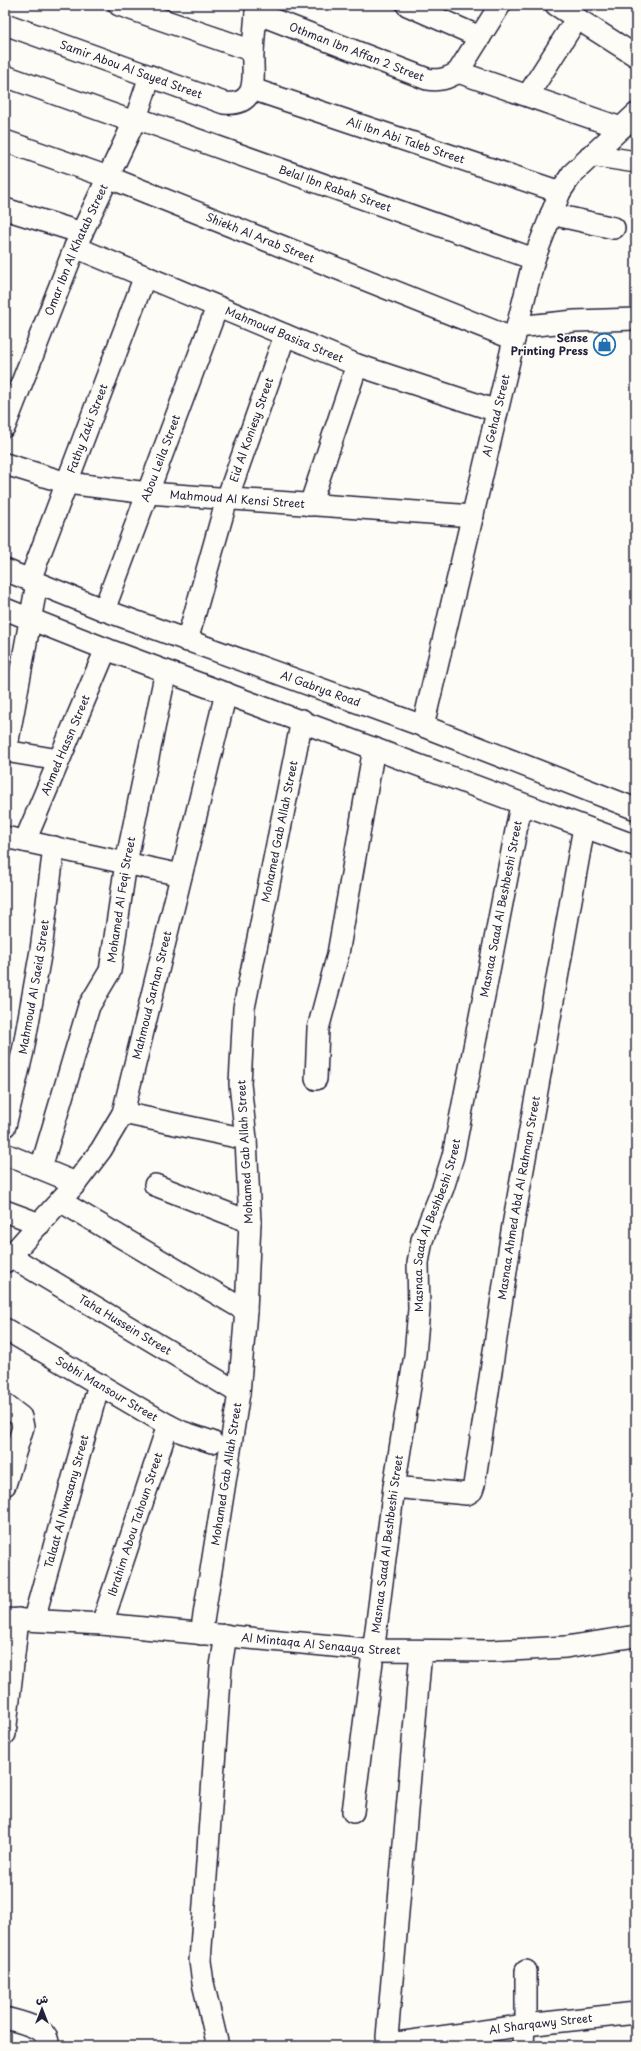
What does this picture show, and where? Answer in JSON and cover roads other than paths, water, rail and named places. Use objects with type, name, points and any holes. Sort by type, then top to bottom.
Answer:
[{"type":"street","points":[[119,5],[253,51]]},
{"type":"street","points":[[407,5],[480,37]]},
{"type":"street","points":[[500,5],[458,72],[621,128]]},
{"type":"street","points":[[556,5],[636,56]]},
{"type":"street","points":[[252,89],[253,51],[257,9]]},
{"type":"street","name":"Othman Ibn Affan 2 Street","points":[[257,9],[427,79],[437,81],[458,72]]},
{"type":"street","points":[[528,95],[577,18]]},
{"type":"street","name":"Samir Abou Al Sayed Street","points":[[5,24],[224,103],[233,104],[242,102],[249,95],[252,89]]},
{"type":"street","name":"Belal Ibn Rabah Street","points":[[5,76],[534,260]]},
{"type":"street","name":"Omar Ibn Al Khatab Street","points":[[5,426],[79,240],[135,120],[150,76]]},
{"type":"street","name":"Ali Ibn Abi Taleb Street","points":[[252,89],[560,192]]},
{"type":"street","name":"Al Gehad Street","points":[[423,726],[515,333],[534,260],[560,192],[572,174],[636,114]]},
{"type":"street","name":"Shiekh Al Arab Street","points":[[5,141],[108,177],[515,333]]},
{"type":"street","points":[[591,155],[636,162]]},
{"type":"street","name":"Mahmoud Basisa Street","points":[[5,209],[79,240],[145,276],[357,365],[497,411]]},
{"type":"street","points":[[551,214],[614,228]]},
{"type":"street","name":"Fathy Zaki Street","points":[[6,751],[30,619],[34,581],[67,482],[145,276]]},
{"type":"street","name":"Abou Leila Street","points":[[104,610],[217,307]]},
{"type":"street","points":[[515,333],[575,321],[636,319]]},
{"type":"street","name":"Eid Al Koniesy Street","points":[[187,641],[227,499],[285,335]]},
{"type":"street","points":[[310,505],[357,365]]},
{"type":"street","name":"Mahmoud Al Kensi Street","points":[[5,464],[67,482],[148,493],[473,516]]},
{"type":"street","name":"Al Gabrya Road","points":[[5,570],[104,610],[423,726],[635,806]]},
{"type":"street","points":[[5,609],[106,649],[302,720],[522,804],[628,842],[635,806]]},
{"type":"street","name":"Ahmed Hassn Street","points":[[15,839],[59,760],[106,649]]},
{"type":"street","name":"Mohamed Al Feqi Street","points":[[41,1168],[89,1006],[110,971],[126,863],[166,671]]},
{"type":"street","name":"Mahmoud Sarhan Street","points":[[8,1259],[76,1183],[101,1150],[123,1113],[226,693]]},
{"type":"street","name":"Mohamed Gab Allah Street","points":[[201,1634],[239,1393],[246,1311],[250,1222],[246,1139],[240,1084],[240,1046],[244,1008],[302,720]]},
{"type":"street","points":[[316,1080],[318,1029],[338,954],[374,748]]},
{"type":"street","points":[[6,751],[59,760]]},
{"type":"street","name":"Masnaa Saad Al Beshbeshi Street","points":[[353,1812],[394,1486],[415,1355],[419,1309],[418,1263],[422,1240],[443,1188],[453,1156],[522,804]]},
{"type":"street","name":"Masnaa Ahmed Abd Al Rahman Street","points":[[394,1486],[467,1494],[472,1491],[474,1485],[512,1231],[584,827]]},
{"type":"street","points":[[15,839],[181,875]]},
{"type":"street","name":"Mahmoud Al Saeid Street","points":[[5,1126],[23,1051],[41,950],[54,847]]},
{"type":"street","points":[[123,1113],[246,1139]]},
{"type":"street","points":[[5,1154],[76,1183]]},
{"type":"street","points":[[155,1186],[250,1222]]},
{"type":"street","points":[[60,1201],[246,1311]]},
{"type":"street","points":[[5,1211],[40,1224]]},
{"type":"street","name":"Taha Hussein Street","points":[[8,1259],[239,1393]]},
{"type":"street","name":"Sobhi Mansour Street","points":[[5,1329],[168,1425],[189,1435],[212,1442]]},
{"type":"street","name":"Talaat Al Nwasany Street","points":[[5,1734],[19,1619],[99,1384]]},
{"type":"street","points":[[5,1405],[21,1417],[23,1426],[6,1477]]},
{"type":"street","name":"Ibrahim Abou Tahoun Street","points":[[102,1624],[168,1425]]},
{"type":"street","name":"Al Mintaqa Al Senaaya Street","points":[[19,1619],[102,1624],[374,1650],[492,1651],[566,1647],[636,1636]]},
{"type":"street","points":[[218,2046],[203,1983],[200,1961],[221,1666],[226,1635]]},
{"type":"street","name":"Al Sharqawy Street","points":[[421,1651],[387,2038],[397,2043],[525,2025],[636,2013]]},
{"type":"street","points":[[523,2046],[526,1971]]},
{"type":"street","points":[[5,2018],[39,2030],[45,2035],[48,2046]]},
{"type":"place","name":"Sense Printing Press","points":[[604,344]]}]
